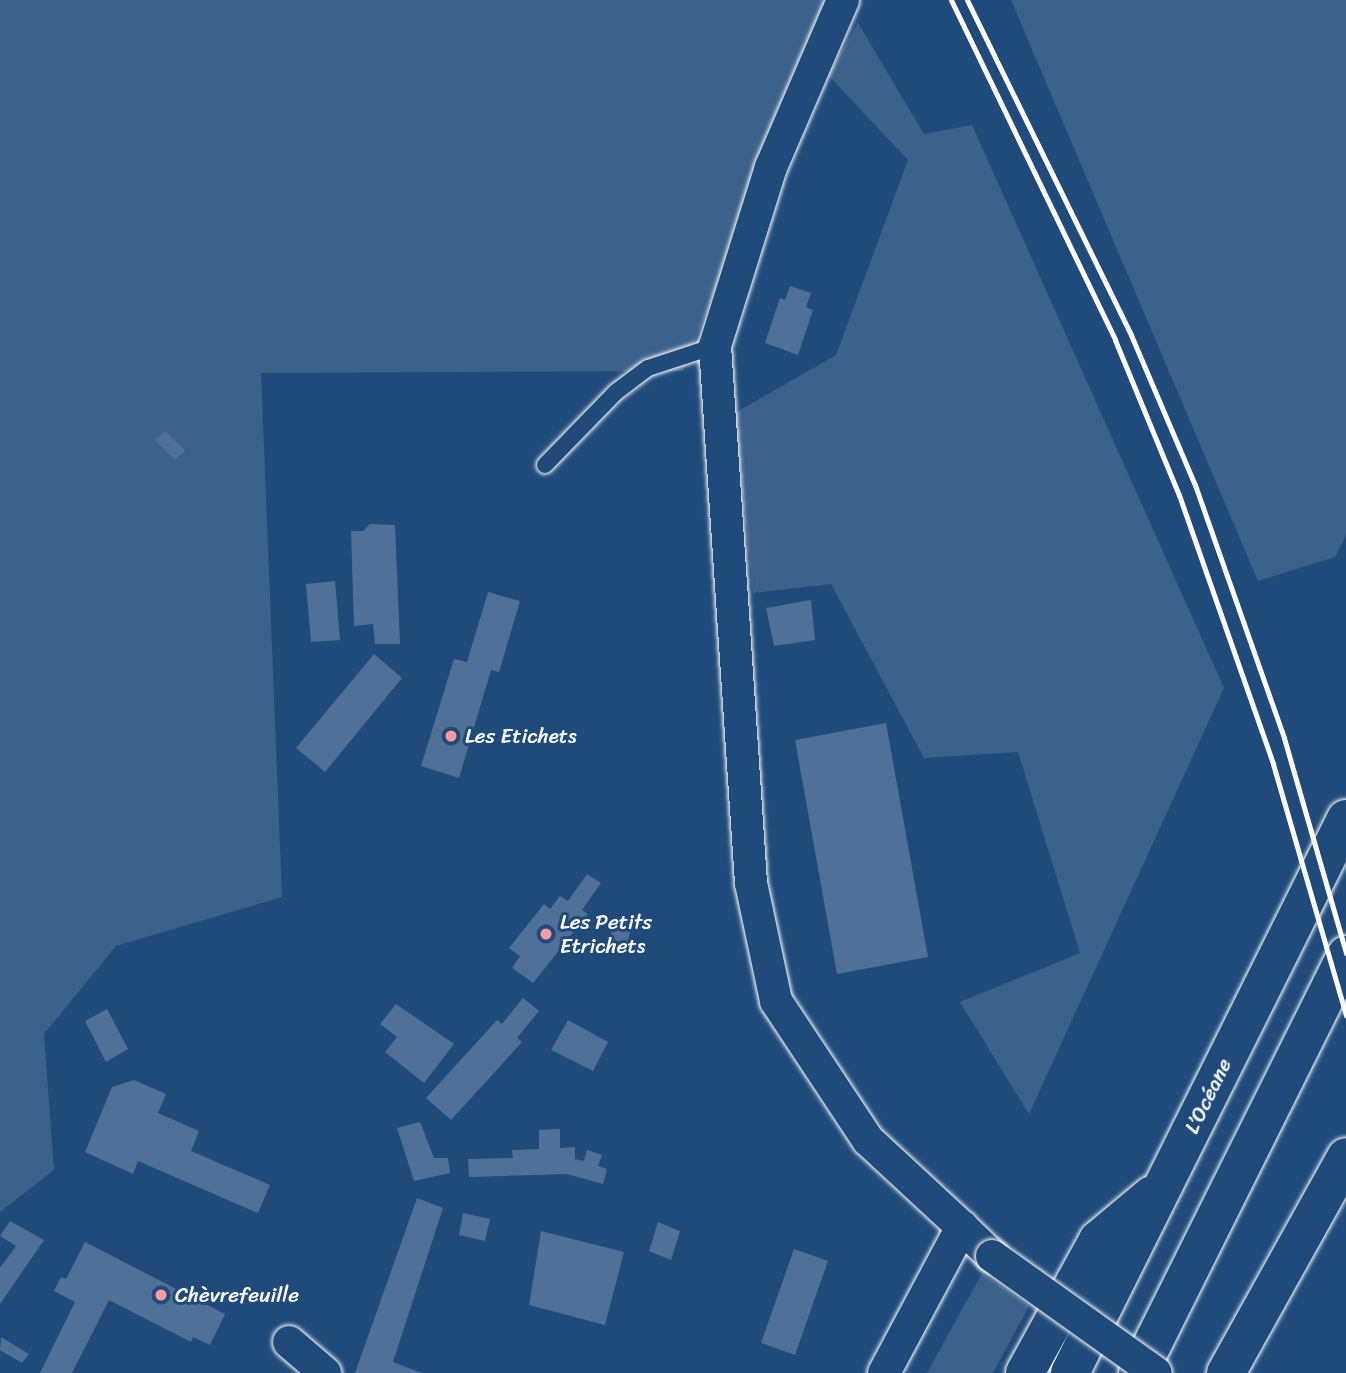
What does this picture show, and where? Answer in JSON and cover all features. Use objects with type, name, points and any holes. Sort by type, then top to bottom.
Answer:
[{"type":"highway","name":"L’Océane","points":[[1070,1373],[1346,819]]},
{"type":"highway","points":[[1138,1373],[1346,955]]},
{"type":"highway","points":[[1226,1373],[1346,1157]]},
{"type":"highway","points":[[1025,1373],[1098,1240],[1164,1185]]},
{"type":"street","points":[[843,0],[771,167],[715,346],[751,883],[776,1001],[868,1140],[992,1256],[1156,1373]]},
{"type":"street","points":[[884,1373],[962,1227]]},
{"type":"street","points":[[289,1342],[324,1373]]},
{"type":"lane","points":[[545,465],[616,392],[648,368],[715,346]]},
{"type":"shaded area","points":[[0,0],[829,0],[683,371],[261,373],[282,897],[116,946],[44,1034],[54,1170],[0,1212]]},
{"type":"shaded area","points":[[1011,0],[1346,0],[1346,535],[1335,557],[1258,581]]},
{"type":"shaded area","points":[[858,23],[924,134],[972,125],[1224,688],[1029,1114],[960,1002],[1080,953],[1018,752],[924,758],[831,584],[753,593],[735,413],[836,355],[908,160],[828,75]]},
{"type":"shaded area","points":[[982,1273],[1029,1306],[993,1373],[927,1373]]},
{"type":"building","points":[[790,286],[811,293],[806,307],[813,310],[798,355],[765,343],[780,298],[785,300]]},
{"type":"building","points":[[165,431],[185,450],[175,460],[155,440]]},
{"type":"building","points":[[370,524],[395,525],[400,644],[375,644],[373,624],[354,626],[351,531],[363,531]]},
{"type":"building","points":[[335,581],[340,640],[311,642],[306,584]]},
{"type":"building","points":[[488,592],[520,601],[499,672],[491,670],[459,778],[421,766],[454,659],[467,662]]},
{"type":"building","points":[[811,600],[815,640],[774,646],[766,608]]},
{"type":"building","points":[[374,654],[402,678],[325,772],[296,748]]},
{"type":"building","points":[[886,723],[928,957],[837,974],[795,740]]},
{"type":"building","name":"Les Petits Etrichets","points":[[587,874],[601,883],[582,910],[588,914],[533,983],[512,968],[520,956],[509,948],[544,904],[550,909],[560,896],[568,901]]},
{"type":"building","points":[[612,929],[630,932],[627,947],[609,942]]},
{"type":"building","points":[[523,998],[539,1011],[517,1038],[522,1042],[451,1120],[426,1098],[497,1020],[502,1024]]},
{"type":"building","points":[[396,1004],[454,1044],[424,1083],[385,1052],[397,1037],[380,1024]]},
{"type":"building","points":[[107,1009],[128,1049],[106,1062],[85,1021]]},
{"type":"building","points":[[568,1020],[608,1042],[593,1071],[551,1050]]},
{"type":"building","points":[[134,1080],[166,1094],[158,1113],[199,1131],[191,1151],[270,1185],[258,1213],[138,1161],[133,1174],[85,1152],[112,1087]]},
{"type":"building","points":[[420,1122],[434,1158],[448,1158],[450,1173],[414,1181],[397,1128]]},
{"type":"building","points":[[560,1129],[560,1148],[575,1147],[575,1159],[584,1161],[587,1150],[602,1155],[598,1166],[607,1169],[603,1184],[567,1174],[469,1177],[468,1159],[513,1158],[512,1150],[539,1149],[539,1130]]},
{"type":"building","points":[[417,1198],[443,1208],[393,1362],[422,1373],[355,1373]]},
{"type":"building","points":[[463,1213],[490,1219],[485,1241],[459,1235]]},
{"type":"building","points":[[10,1221],[44,1240],[0,1304],[0,1268],[16,1246],[0,1236]]},
{"type":"building","points":[[658,1222],[680,1231],[671,1260],[649,1251]]},
{"type":"building","points":[[541,1231],[624,1252],[605,1325],[529,1305]]},
{"type":"building","points":[[85,1242],[225,1314],[210,1345],[193,1337],[191,1342],[109,1300],[72,1373],[40,1373],[75,1302],[54,1291],[61,1277],[66,1279]]},
{"type":"building","points":[[794,1249],[828,1261],[795,1355],[761,1343]]},
{"type":"building","points":[[1,1337],[29,1354],[22,1363],[0,1350]]},
{"type":"railway","points":[[951,0],[1115,340],[1179,495],[1273,764],[1346,1016]]},
{"type":"railway","points":[[967,0],[1131,335],[1195,485],[1284,738],[1346,953]]},
{"type":"place","name":"Les Etichets","points":[[451,736]]},
{"type":"place","name":"Les Petits Etrichets","points":[[546,934]]},
{"type":"place","name":"Chèvrefeuille","points":[[161,1295]]}]
